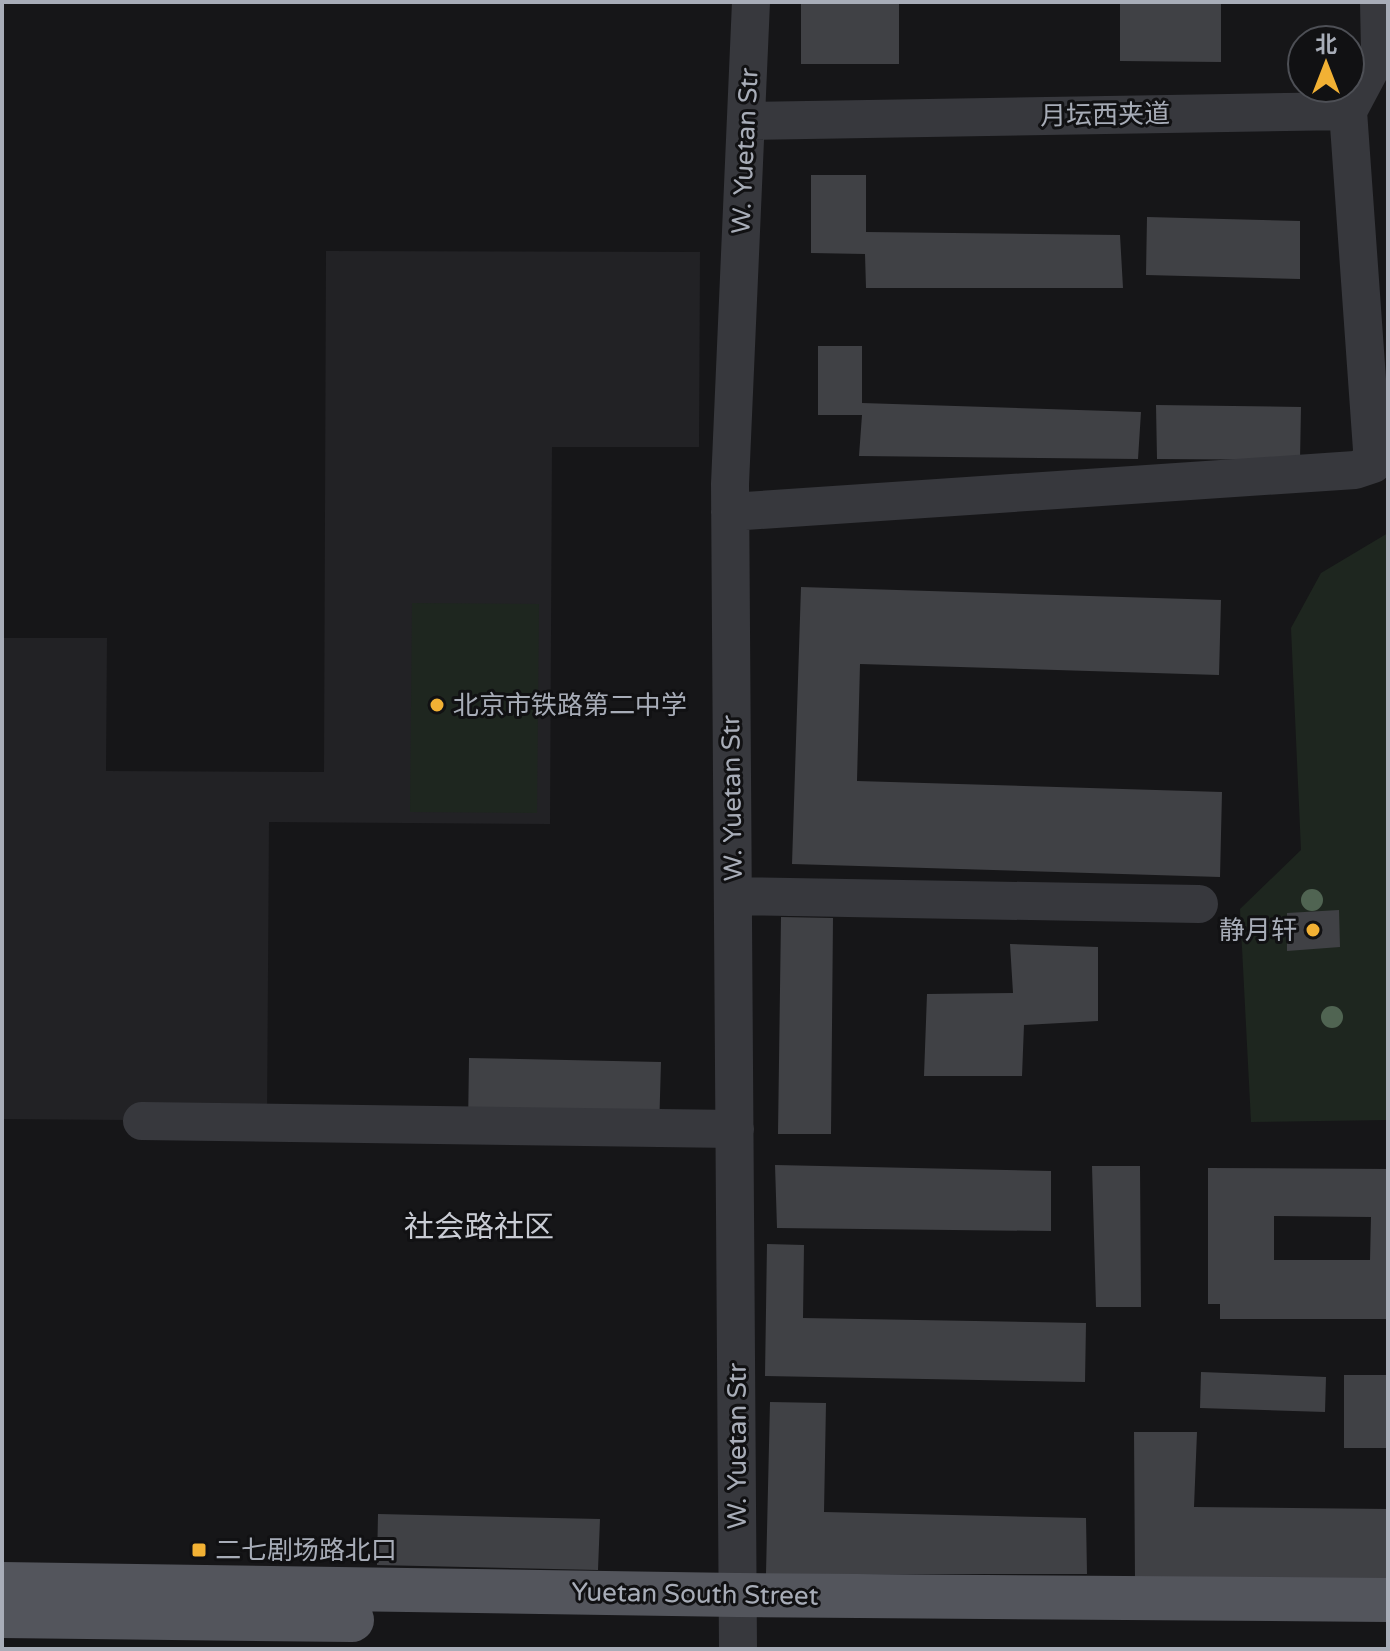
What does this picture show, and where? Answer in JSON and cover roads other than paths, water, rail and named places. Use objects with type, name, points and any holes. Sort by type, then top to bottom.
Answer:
[{"type":"main road","name":"Yuetan South Street","points":[[2,1584],[738,1623],[1388,1600]]},
{"type":"main road","name":"Yuetan South Street","points":[[2,1616],[1388,1629]]},
{"type":"street","name":"W. Yuetan Str","points":[[738,1623],[730,512],[751,2]]},
{"type":"street","points":[[730,512],[1355,470],[1373,464],[1348,111],[1380,51],[1379,2]]},
{"type":"street","name":"月坛西夹道","points":[[746,121],[1348,111]]},
{"type":"street","points":[[733,896],[1199,904]]},
{"type":"street","points":[[142,1121],[735,1129]]},
{"type":"place","name":"北京市铁路第二中学","points":[[437,705]]},
{"type":"place","name":"静月轩","points":[[1313,930]]},
{"type":"place","name":"二七剧场路北口","points":[[199,1550]]},
{"type":"district","name":"社会路社区","points":[[479,1227]]}]
